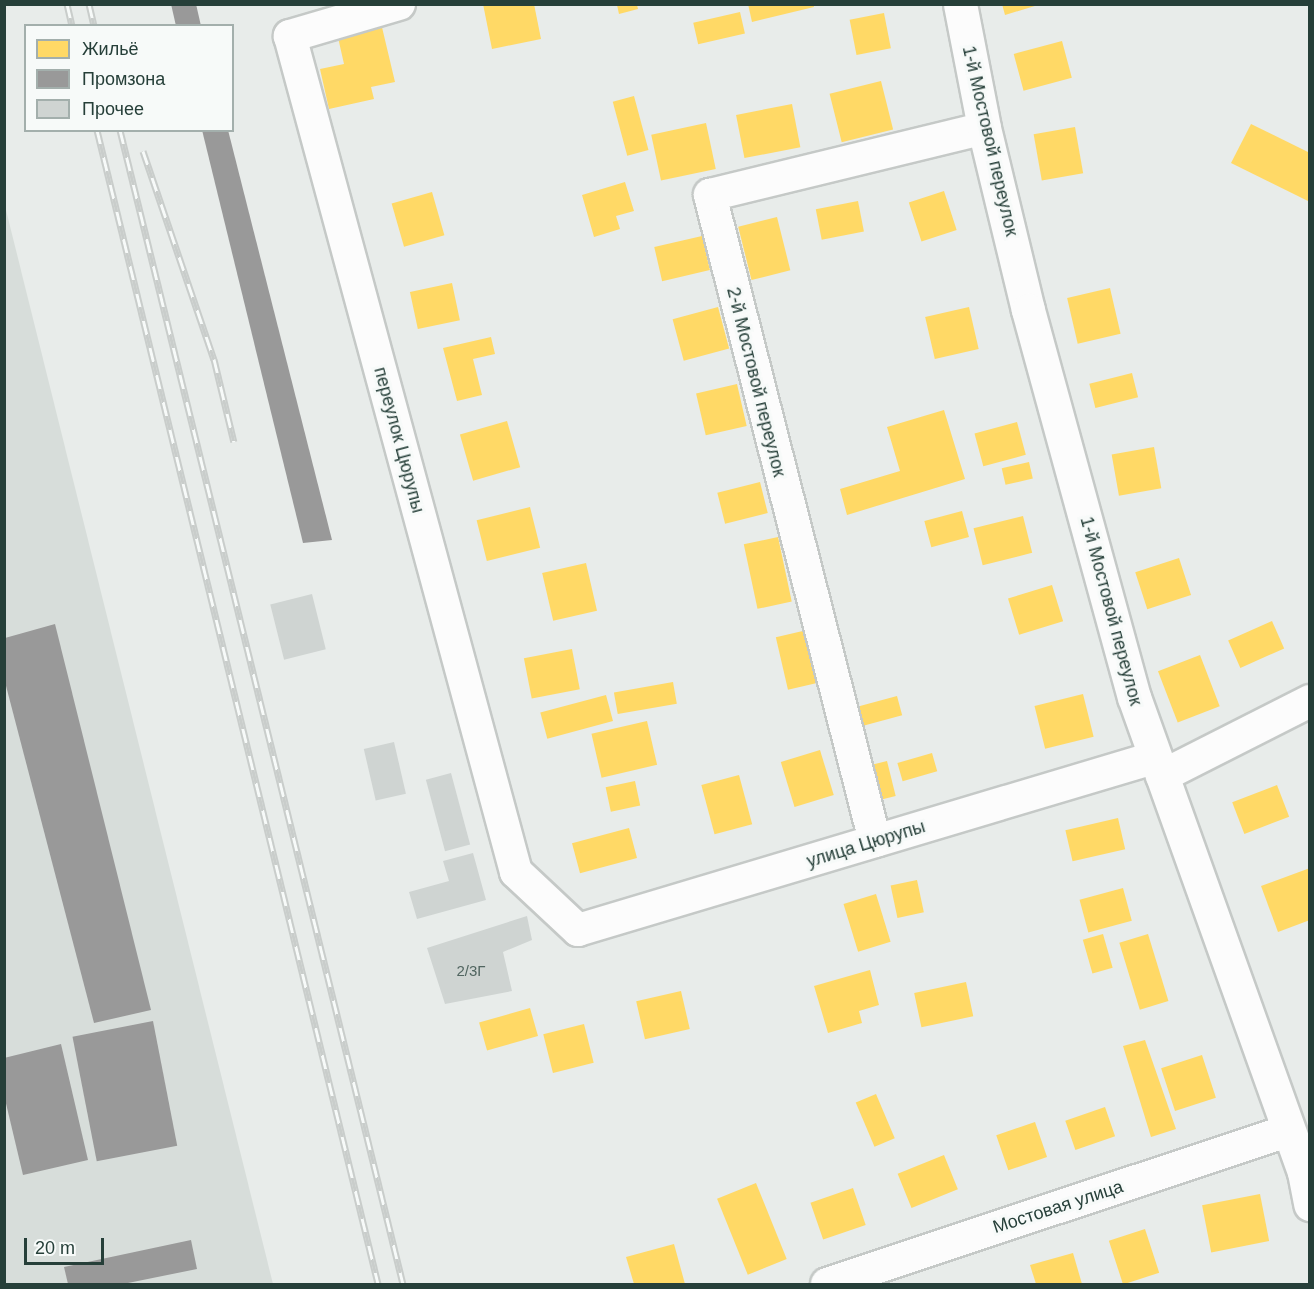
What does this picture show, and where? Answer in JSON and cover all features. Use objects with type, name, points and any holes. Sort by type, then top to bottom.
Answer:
[{"type":"street","name":"переулок Цюрупы","points":[[399,4],[290,36],[516,872],[578,930]]},
{"type":"street","name":"1-й Мостовой переулок","points":[[960,4],[984,128],[1028,310],[1158,767],[1304,1172],[1310,1204]]},
{"type":"street","name":"2-й Мостовой переулок","points":[[875,842],[710,195],[984,128]]},
{"type":"street","name":"улица Цюрупы","points":[[578,930],[875,842],[1158,767],[1310,701]]},
{"type":"street","name":"Мостовая улица","points":[[827,1284],[1289,1130]]},
{"type":"shaded area","points":[[5,206],[273,1284],[5,1284]]},
{"type":"building: Жильё","points":[[483,4],[534,4],[541,39],[492,49]]},
{"type":"building: Жильё","points":[[748,4],[813,4],[814,7],[752,22]]},
{"type":"building: Жильё","points":[[1002,4],[1038,4],[1038,5],[1005,15]]},
{"type":"building: Жильё","points":[[617,5],[637,5],[638,9],[619,14]]},
{"type":"building: Жильё","points":[[740,12],[745,33],[698,44],[693,23]]},
{"type":"building: Жильё","points":[[884,13],[891,48],[857,55],[850,20]]},
{"type":"building: Жильё","points":[[381,23],[395,82],[371,87],[374,99],[329,109],[320,69],[344,64],[337,33]]},
{"type":"building: Жильё","points":[[1062,41],[1072,78],[1024,91],[1014,54]]},
{"type":"building: Жильё","points":[[881,81],[893,130],[842,142],[830,94]]},
{"type":"building: Жильё","points":[[634,96],[648,150],[627,156],[613,102]]},
{"type":"building: Жильё","points":[[792,104],[800,147],[744,158],[736,115]]},
{"type":"building: Жильё","points":[[706,123],[716,169],[661,181],[651,135]]},
{"type":"building: Жильё","points":[[1251,124],[1310,153],[1310,202],[1231,163]]},
{"type":"building: Жильё","points":[[1075,127],[1083,173],[1042,181],[1034,134]]},
{"type":"building: Жильё","points":[[625,182],[634,211],[616,216],[620,229],[594,237],[582,195]]},
{"type":"building: Жильё","points":[[944,191],[957,230],[921,241],[909,202]]},
{"type":"building: Жильё","points":[[432,192],[444,235],[404,247],[392,204]]},
{"type":"building: Жильё","points":[[858,201],[864,231],[822,240],[816,209]]},
{"type":"building: Жильё","points":[[777,217],[790,270],[751,280],[738,227]]},
{"type":"building: Жильё","points":[[702,236],[710,270],[662,281],[654,247]]},
{"type":"building: Жильё","points":[[452,283],[460,320],[418,329],[410,292]]},
{"type":"building: Жильё","points":[[1110,288],[1121,334],[1078,344],[1067,298]]},
{"type":"building: Жильё","points":[[718,307],[729,349],[684,361],[673,319]]},
{"type":"building: Жильё","points":[[969,307],[979,349],[935,359],[925,317]]},
{"type":"building: Жильё","points":[[491,337],[495,354],[473,359],[482,395],[457,401],[443,348]]},
{"type":"building: Жильё","points":[[1132,373],[1138,397],[1095,408],[1089,384]]},
{"type":"building: Жильё","points":[[737,384],[747,426],[706,435],[696,393]]},
{"type":"building: Жильё","points":[[944,410],[965,479],[847,515],[840,489],[900,471],[887,427]]},
{"type":"building: Жильё","points":[[507,421],[520,467],[473,481],[460,435]]},
{"type":"building: Жильё","points":[[1017,422],[1026,455],[983,466],[974,433]]},
{"type":"building: Жильё","points":[[1154,447],[1161,488],[1119,496],[1112,454]]},
{"type":"building: Жильё","points":[[1029,462],[1033,479],[1006,485],[1002,468]]},
{"type":"building: Жильё","points":[[760,482],[768,513],[725,524],[717,493]]},
{"type":"building: Жильё","points":[[530,507],[540,548],[487,561],[477,520]]},
{"type":"building: Жильё","points":[[962,511],[969,537],[931,547],[924,521]]},
{"type":"building: Жильё","points":[[1023,516],[1032,553],[983,565],[974,528]]},
{"type":"building: Жильё","points":[[778,537],[792,602],[757,609],[744,544]]},
{"type":"building: Жильё","points":[[1179,558],[1191,595],[1147,609],[1135,572]]},
{"type":"building: Жильё","points":[[586,563],[597,611],[553,621],[542,573]]},
{"type":"building: Жильё","points":[[1052,585],[1063,621],[1019,635],[1008,598]]},
{"type":"building: Жильё","points":[[1272,621],[1284,648],[1240,668],[1228,641]]},
{"type":"building: Жильё","points":[[807,630],[819,683],[788,690],[776,637]]},
{"type":"building: Жильё","points":[[572,649],[580,689],[532,699],[524,658]]},
{"type":"building: Жильё","points":[[1200,655],[1220,706],[1178,722],[1158,671]]},
{"type":"building: Жильё","points":[[673,682],[677,704],[618,714],[614,692]]},
{"type":"building: Жильё","points":[[1083,694],[1094,737],[1045,749],[1034,706]]},
{"type":"building: Жильё","points":[[606,695],[613,721],[547,739],[540,713]]},
{"type":"building: Жильё","points":[[897,696],[902,715],[858,727],[853,708]]},
{"type":"building: Жильё","points":[[647,721],[657,765],[602,778],[591,734]]},
{"type":"building: Жильё","points":[[820,750],[834,795],[795,807],[781,762]]},
{"type":"building: Жильё","points":[[932,753],[937,771],[903,781],[897,763]]},
{"type":"building: Жильё","points":[[887,761],[896,796],[872,802],[864,767]]},
{"type":"building: Жильё","points":[[739,775],[752,824],[715,834],[701,785]]},
{"type":"building: Жильё","points":[[635,781],[640,805],[611,812],[606,787]]},
{"type":"building: Жильё","points":[[1277,785],[1289,817],[1244,834],[1232,802]]},
{"type":"building: Жильё","points":[[1118,818],[1125,849],[1073,861],[1065,830]]},
{"type":"building: Жильё","points":[[629,828],[637,858],[580,873],[572,843]]},
{"type":"building: Жильё","points":[[1310,868],[1310,920],[1278,932],[1261,886]]},
{"type":"building: Жильё","points":[[917,880],[924,912],[897,918],[891,886]]},
{"type":"building: Жильё","points":[[1123,888],[1132,921],[1088,932],[1080,900]]},
{"type":"building: Жильё","points":[[876,894],[891,942],[858,952],[843,904]]},
{"type":"building: Жильё","points":[[1103,934],[1113,968],[1092,973],[1083,940]]},
{"type":"building: Жильё","points":[[1148,934],[1168,1001],[1140,1010],[1119,943]]},
{"type":"building: Жильё","points":[[870,970],[879,1005],[859,1011],[862,1023],[828,1033],[814,986]]},
{"type":"building: Жильё","points":[[966,982],[973,1016],[921,1027],[914,993]]},
{"type":"building: Жильё","points":[[681,991],[690,1029],[645,1039],[636,1001]]},
{"type":"building: Жильё","points":[[530,1008],[538,1036],[487,1050],[479,1023]]},
{"type":"building: Жильё","points":[[584,1024],[594,1063],[553,1073],[543,1034]]},
{"type":"building: Жильё","points":[[1145,1040],[1176,1129],[1151,1137],[1123,1046]]},
{"type":"building: Жильё","points":[[1202,1055],[1216,1098],[1175,1111],[1161,1068]]},
{"type":"building: Жильё","points":[[876,1094],[895,1138],[875,1147],[856,1103]]},
{"type":"building: Жильё","points":[[1105,1107],[1115,1136],[1075,1150],[1065,1121]]},
{"type":"building: Жильё","points":[[1035,1122],[1047,1157],[1008,1170],[996,1135]]},
{"type":"building: Жильё","points":[[944,1155],[958,1189],[912,1208],[898,1174]]},
{"type":"building: Жильё","points":[[756,1183],[787,1259],[748,1275],[717,1199]]},
{"type":"building: Жильё","points":[[853,1188],[866,1225],[823,1240],[810,1203]]},
{"type":"building: Жильё","points":[[1260,1194],[1269,1241],[1211,1252],[1202,1205]]},
{"type":"building: Жильё","points":[[1145,1229],[1159,1273],[1123,1284],[1109,1241]]},
{"type":"building: Жильё","points":[[674,1244],[685,1284],[634,1284],[626,1257]]},
{"type":"building: Жильё","points":[[1073,1253],[1082,1284],[1036,1284],[1030,1265]]},
{"type":"building: Промзона","points":[[171,4],[196,4],[201,24],[176,24]]},
{"type":"building: Промзона","points":[[202,132],[229,132],[332,540],[303,543]]},
{"type":"building: Промзона","points":[[55,624],[151,1010],[94,1023],[5,682],[5,638]]},
{"type":"building: Промзона","points":[[153,1021],[177,1146],[97,1161],[73,1037]]},
{"type":"building: Промзона","points":[[61,1044],[88,1160],[23,1175],[4,1095],[4,1058]]},
{"type":"building: Промзона","points":[[191,1240],[197,1269],[123,1284],[68,1284],[64,1267]]},
{"type":"building: Прочее","points":[[312,594],[326,649],[284,660],[270,604]]},
{"type":"building: Прочее","points":[[394,742],[406,794],[376,801],[364,749]]},
{"type":"building: Прочее","points":[[451,773],[470,844],[445,851],[426,780]]},
{"type":"building: Прочее","points":[[473,853],[486,900],[417,919],[409,892],[449,881],[443,861]]},
{"type":"building: Прочее","points":[[527,916],[532,940],[503,952],[512,991],[445,1004],[427,948]]},
{"type":"railway","points":[[67,4],[72,24]]},
{"type":"railway","points":[[89,4],[94,24]]},
{"type":"railway","points":[[97,132],[378,1284]]},
{"type":"railway","points":[[120,132],[403,1284]]},
{"type":"railway","points":[[143,151],[214,359],[234,442]]}]
